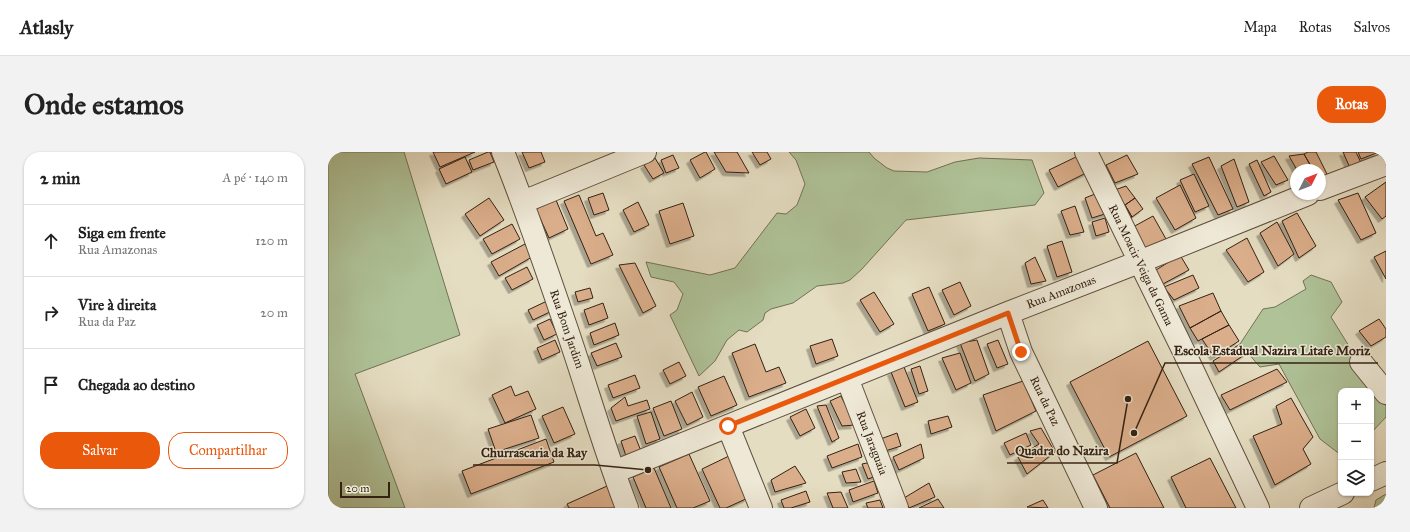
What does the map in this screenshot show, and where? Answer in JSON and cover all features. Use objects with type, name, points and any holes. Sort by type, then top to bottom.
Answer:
[{"type":"street","name":"Rua Bom Jardim","points":[[503,152],[523,202],[614,472],[628,508]]},
{"type":"street","points":[[523,202],[645,152]]},
{"type":"street","name":"Rua Moacir Veiga da Gama","points":[[1086,152],[1258,508]]},
{"type":"street","points":[[1326,187],[1386,164]]},
{"type":"street","name":"Rua Amazonas","points":[[614,472],[1293,200]]},
{"type":"street","name":"Rua da Paz","points":[[1008,313],[1021,352],[1096,508]]},
{"type":"street","points":[[1362,362],[1386,393]]},
{"type":"street","name":"Rua Jaraguaia","points":[[847,378],[897,508]]},
{"type":"street","points":[[728,426],[761,508]]},
{"type":"street","points":[[1374,479],[1386,473]]},
{"type":"street","points":[[1312,508],[1338,495]]},
{"type":"green space","points":[[328,152],[404,152],[460,335],[355,374],[405,508],[328,508]]},
{"type":"green space","points":[[789,152],[869,152],[887,168],[894,171],[927,172],[955,162],[979,158],[1032,160],[1044,193],[1035,205],[906,220],[862,269],[850,280],[843,283],[817,286],[793,303],[771,309],[765,313],[763,320],[747,332],[739,330],[727,340],[715,361],[699,376],[670,315],[677,310],[683,294],[674,282],[651,277],[646,262],[710,275],[735,268],[777,213],[786,214],[797,205],[805,184],[796,160]]},
{"type":"green space","points":[[1311,275],[1331,282],[1342,302],[1331,317],[1386,406],[1386,417],[1374,430],[1374,388],[1338,388],[1338,453],[1320,439],[1279,364],[1260,367],[1240,344],[1263,309],[1275,307],[1306,289],[1303,281]]},
{"type":"green space","points":[[1386,494],[1386,508],[1374,508],[1376,500]]},
{"type":"building","points":[[433,152],[475,152],[440,167]]},
{"type":"building","points":[[490,152],[494,162],[473,170],[469,160]]},
{"type":"building","points":[[522,152],[541,152],[545,162],[529,168]]},
{"type":"building","points":[[705,152],[715,169],[700,178],[690,160]]},
{"type":"building","points":[[714,152],[737,152],[749,173],[726,172]]},
{"type":"building","points":[[752,152],[767,152],[771,159],[760,165]]},
{"type":"building","points":[[1308,152],[1316,152],[1322,164],[1310,164],[1304,154]]},
{"type":"building","points":[[1343,152],[1356,152],[1361,163],[1350,168]]},
{"type":"building","points":[[1358,152],[1379,152],[1361,159]]},
{"type":"building","points":[[1304,154],[1310,164],[1294,164],[1289,156]]},
{"type":"building","points":[[673,155],[679,168],[666,173],[661,160]]},
{"type":"building","points":[[1080,155],[1088,172],[1058,187],[1049,170]]},
{"type":"building","points":[[1127,155],[1138,174],[1115,183],[1106,165]]},
{"type":"building","points":[[1274,156],[1288,180],[1276,185],[1261,162]]},
{"type":"building","points":[[465,157],[472,172],[446,184],[439,169]]},
{"type":"building","points":[[1209,157],[1233,209],[1218,215],[1192,164]]},
{"type":"building","points":[[655,158],[664,173],[653,179],[644,165]]},
{"type":"building","points":[[1234,159],[1249,202],[1237,207],[1221,166]]},
{"type":"building","points":[[1257,160],[1271,192],[1264,196],[1249,164]]},
{"type":"building","points":[[1194,174],[1209,206],[1195,212],[1180,180]]},
{"type":"building","points":[[1386,182],[1386,216],[1382,219],[1365,197]]},
{"type":"building","points":[[1180,185],[1196,218],[1175,230],[1156,198]]},
{"type":"building","points":[[1126,186],[1135,198],[1125,205],[1132,217],[1126,221],[1112,191]]},
{"type":"building","points":[[1100,192],[1108,213],[1092,218],[1085,198]]},
{"type":"building","points":[[603,193],[609,210],[594,215],[588,198]]},
{"type":"building","points":[[1358,193],[1376,233],[1361,240],[1338,200]]},
{"type":"building","points":[[579,195],[596,236],[603,233],[613,255],[591,264],[564,201]]},
{"type":"building","points":[[489,198],[504,220],[480,236],[465,214]]},
{"type":"building","points":[[1135,198],[1143,209],[1132,217],[1125,205]]},
{"type":"building","points":[[556,200],[568,229],[549,238],[536,209]]},
{"type":"building","points":[[638,202],[649,225],[634,232],[623,210]]},
{"type":"building","points":[[683,203],[694,236],[670,244],[659,211]]},
{"type":"building","points":[[1075,206],[1084,232],[1070,235],[1061,211]]},
{"type":"building","points":[[1297,213],[1316,246],[1299,258],[1282,221]]},
{"type":"building","points":[[1153,216],[1166,239],[1146,250],[1133,227]]},
{"type":"building","points":[[1105,218],[1109,232],[1096,236],[1092,222]]},
{"type":"building","points":[[1277,222],[1294,254],[1278,266],[1260,233]]},
{"type":"building","points":[[512,224],[520,239],[492,254],[483,239]]},
{"type":"building","points":[[1247,238],[1264,272],[1248,282],[1226,250]]},
{"type":"building","points":[[1062,241],[1072,272],[1057,277],[1047,246]]},
{"type":"building","points":[[525,244],[532,257],[499,276],[491,262]]},
{"type":"building","points":[[1386,251],[1386,279],[1374,257]]},
{"type":"building","points":[[1180,255],[1189,270],[1161,285],[1156,270]]},
{"type":"building","points":[[1035,257],[1046,281],[1031,284],[1025,263]]},
{"type":"building","points":[[635,263],[656,306],[643,313],[619,265]]},
{"type":"building","points":[[527,267],[533,279],[512,290],[505,278]]},
{"type":"building","points":[[1193,275],[1199,288],[1174,300],[1164,287]]},
{"type":"building","points":[[960,282],[971,306],[954,315],[942,290]]},
{"type":"building","points":[[929,287],[945,324],[928,331],[912,294]]},
{"type":"building","points":[[590,288],[593,298],[578,302],[575,292]]},
{"type":"building","points":[[874,292],[894,324],[880,332],[860,300]]},
{"type":"building","points":[[1213,293],[1221,311],[1190,328],[1179,306]]},
{"type":"building","points":[[547,301],[552,311],[533,320],[528,310]]},
{"type":"building","points":[[603,303],[608,318],[589,325],[584,310]]},
{"type":"building","points":[[1221,311],[1229,325],[1198,341],[1190,328]]},
{"type":"building","points":[[550,319],[557,334],[544,340],[537,325]]},
{"type":"building","points":[[1379,319],[1386,329],[1386,337],[1371,346],[1359,331]]},
{"type":"building","points":[[615,323],[619,335],[594,345],[590,333]]},
{"type":"building","points":[[1229,325],[1239,341],[1214,357],[1202,339]]},
{"type":"building","points":[[832,339],[838,356],[816,364],[810,346]]},
{"type":"building","points":[[555,340],[560,352],[542,360],[537,348]]},
{"type":"building","points":[[977,340],[989,374],[975,381],[960,343]]},
{"type":"building","points":[[998,340],[1008,364],[997,368],[987,344]]},
{"type":"building","points":[[1148,341],[1187,416],[1109,457],[1070,382]]},
{"type":"building","points":[[616,343],[622,357],[597,366],[591,353]]},
{"type":"building","points":[[755,344],[766,372],[779,367],[786,383],[749,397],[732,353]]},
{"type":"building","points":[[1240,344],[1247,353],[1219,372],[1213,361]]},
{"type":"building","points":[[960,353],[971,383],[956,390],[942,358]]},
{"type":"building","points":[[679,362],[686,376],[670,384],[663,370]]},
{"type":"building","points":[[920,366],[928,391],[919,394],[911,369]]},
{"type":"building","points":[[904,367],[918,402],[905,407],[891,372]]},
{"type":"building","points":[[1277,369],[1287,382],[1230,410],[1221,395]]},
{"type":"building","points":[[635,375],[640,388],[613,398],[608,385]]},
{"type":"building","points":[[724,376],[737,405],[711,416],[698,387]]},
{"type":"building","points":[[1023,381],[1036,411],[996,431],[983,395]]},
{"type":"building","points":[[511,386],[515,396],[528,391],[536,409],[505,423],[492,395]]},
{"type":"building","points":[[692,392],[703,417],[687,425],[675,401]]},
{"type":"building","points":[[841,396],[855,425],[842,426],[830,401]]},
{"type":"building","points":[[625,397],[628,406],[647,400],[650,409],[616,421],[611,408]]},
{"type":"building","points":[[1291,398],[1313,437],[1303,449],[1311,464],[1275,485],[1253,436],[1282,424],[1276,406]]},
{"type":"building","points":[[671,401],[682,429],[664,436],[653,408]]},
{"type":"building","points":[[826,405],[839,438],[832,442],[817,406]]},
{"type":"building","points":[[563,407],[575,434],[554,443],[542,416]]},
{"type":"building","points":[[806,409],[815,428],[800,436],[790,417]]},
{"type":"building","points":[[651,412],[660,439],[646,444],[637,416]]},
{"type":"building","points":[[531,415],[539,438],[496,452],[488,429]]},
{"type":"building","points":[[948,416],[952,427],[931,434],[928,421]]},
{"type":"building","points":[[1041,428],[1055,452],[1027,474],[1018,457],[1039,444],[1030,431]]},
{"type":"building","points":[[897,433],[901,446],[879,453],[875,441]]},
{"type":"building","points":[[1026,433],[1031,445],[1010,455],[1004,443]]},
{"type":"building","points":[[635,436],[641,451],[626,456],[621,441]]},
{"type":"building","points":[[546,439],[554,462],[471,494],[462,471]]},
{"type":"building","points":[[858,444],[862,457],[832,468],[827,456]]},
{"type":"building","points":[[921,444],[924,458],[899,470],[893,457]]},
{"type":"building","points":[[1136,453],[1164,508],[1110,508],[1093,475]]},
{"type":"building","points":[[689,454],[710,501],[693,508],[677,508],[659,467]]},
{"type":"building","points":[[729,456],[748,498],[726,508],[720,508],[702,469]]},
{"type":"building","points":[[1210,458],[1236,508],[1186,508],[1171,477]]},
{"type":"building","points":[[872,462],[879,475],[868,479],[862,464]]},
{"type":"building","points":[[795,466],[806,483],[775,492],[771,480]]},
{"type":"building","points":[[654,468],[671,508],[646,508],[633,477]]},
{"type":"building","points":[[856,469],[861,482],[846,483],[842,472]]},
{"type":"building","points":[[874,481],[878,493],[853,502],[849,490]]},
{"type":"building","points":[[929,483],[935,497],[909,508],[904,498]]},
{"type":"building","points":[[607,486],[617,508],[569,508],[567,504]]},
{"type":"building","points":[[806,491],[810,502],[791,508],[784,508],[781,500]]},
{"type":"building","points":[[841,492],[848,508],[833,508],[827,493]]},
{"type":"building","points":[[938,499],[944,508],[919,508]]},
{"type":"building","points":[[880,500],[883,508],[868,508],[866,503]]},
{"type":"building","points":[[1043,500],[1048,508],[1027,507]]},
{"type":"place","name":"Quadra do Nazira","points":[[1128,399]]},
{"type":"place","name":"Escola Estadual Nazira Litafe Moriz","points":[[1134,433]]},
{"type":"place","name":"Churrascaria da Ray","points":[[648,470]]},
{"type":"route","points":[[728,426],[1008,313],[1021,352]]}]
